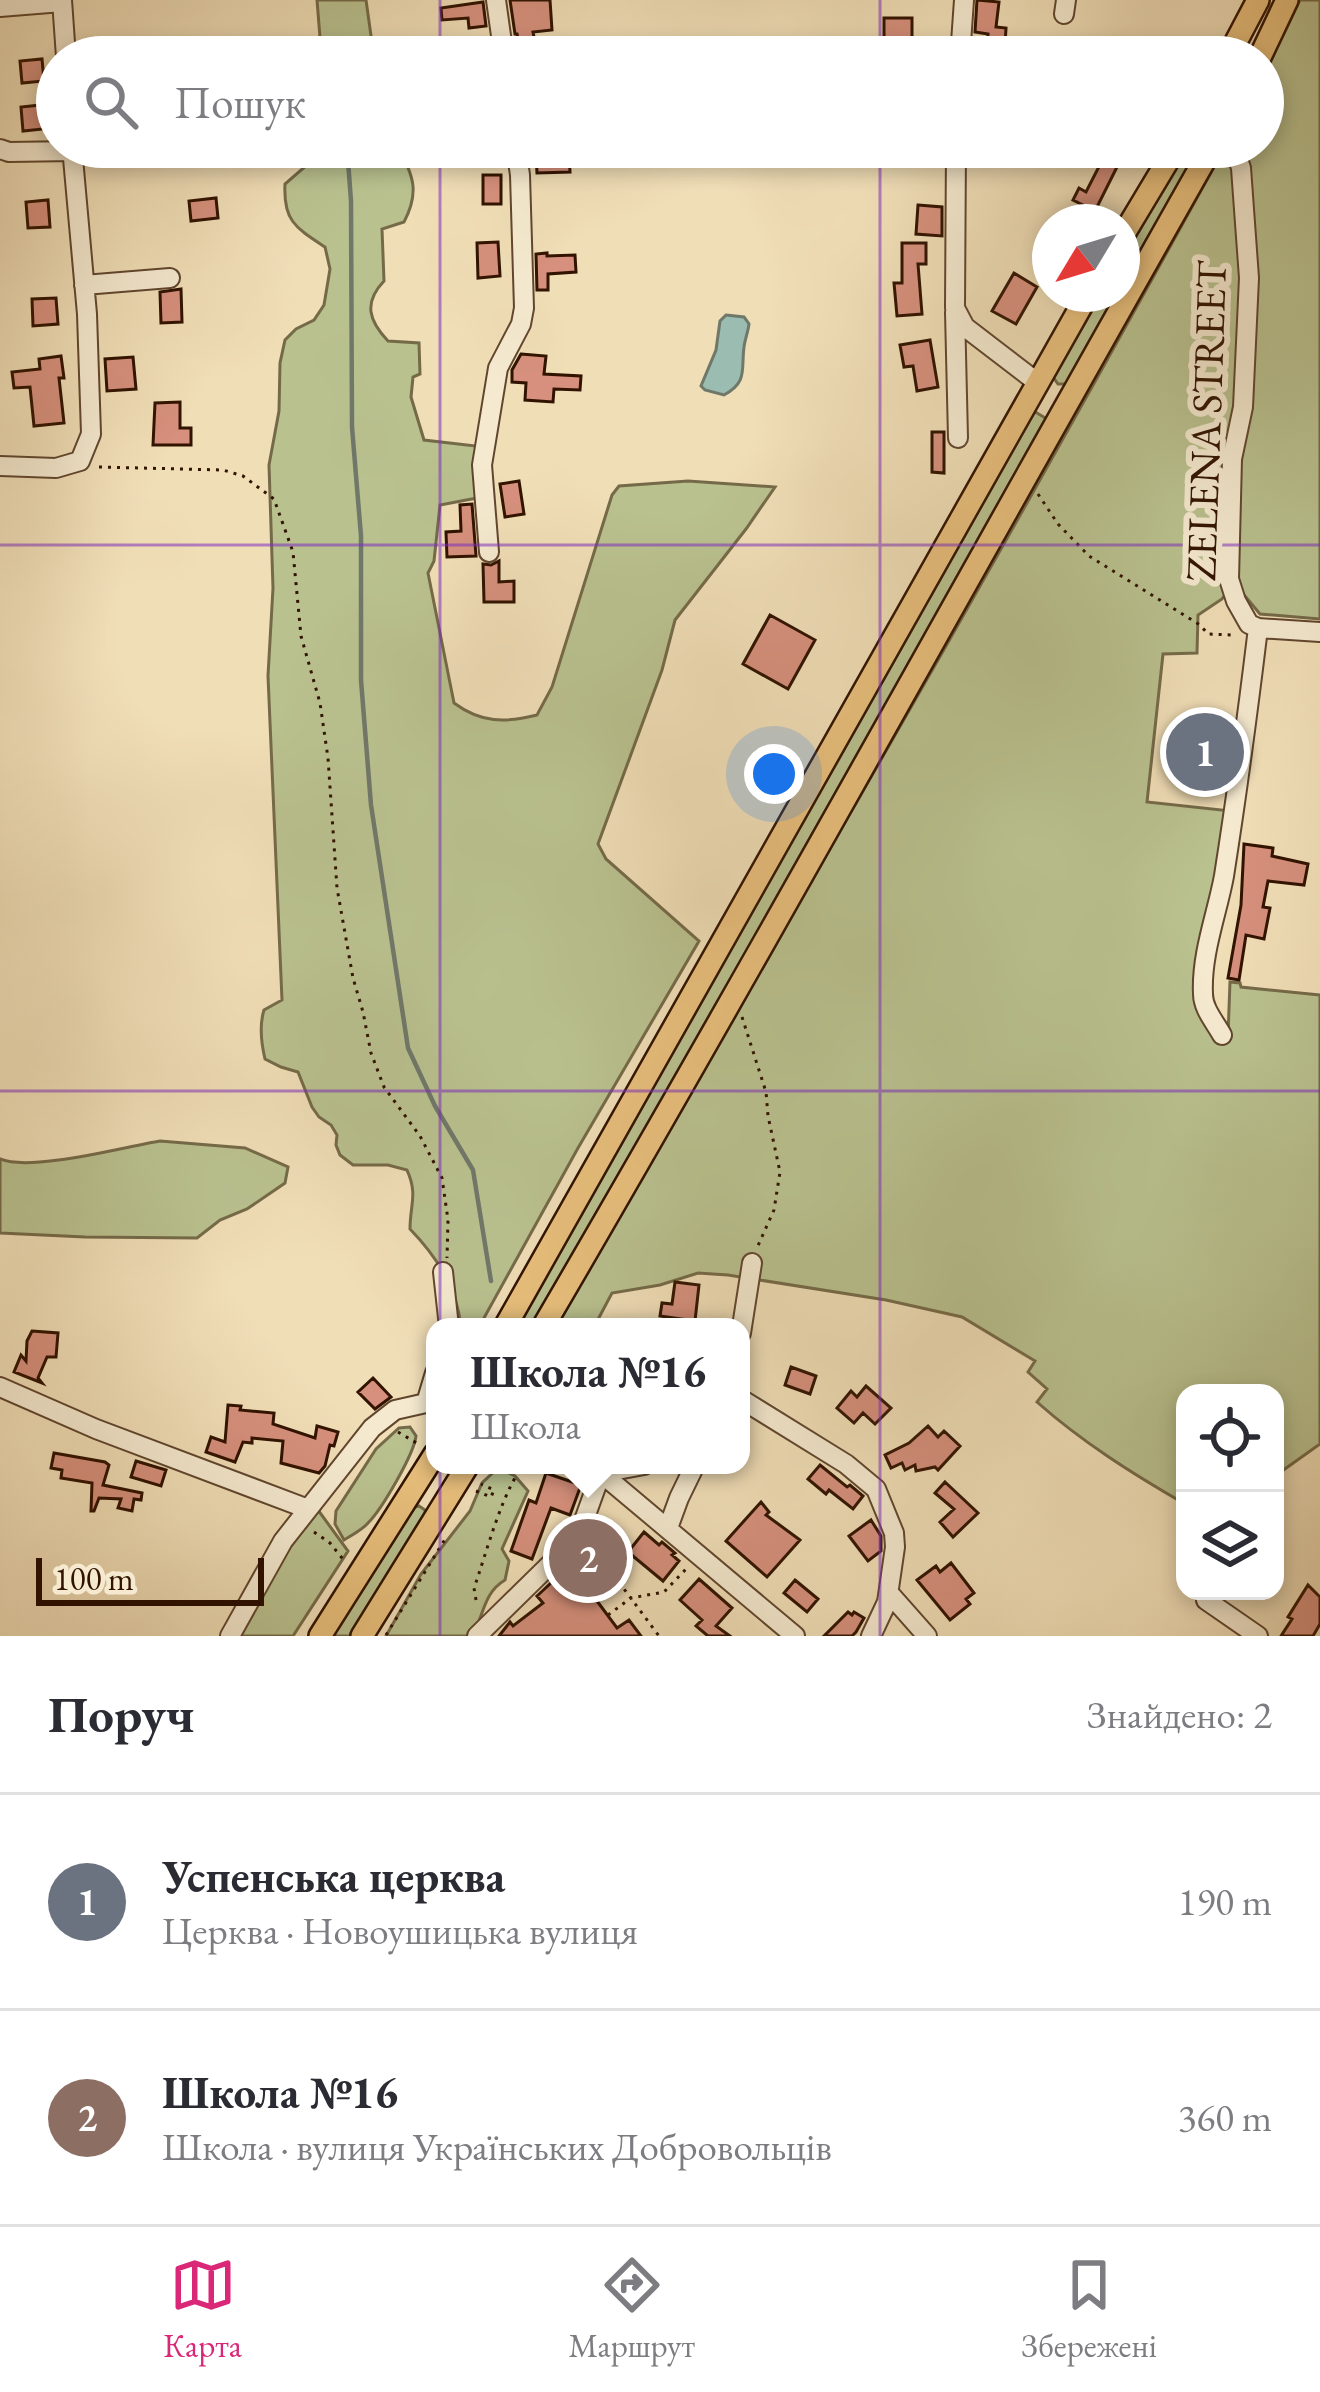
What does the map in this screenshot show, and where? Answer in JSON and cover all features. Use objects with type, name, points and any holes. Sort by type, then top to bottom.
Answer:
[{"type":"main road","points":[[1239,36],[1258,0]]},
{"type":"main road","points":[[1270,36],[1287,0]]},
{"type":"main road","points":[[1140,207],[1163,168]]},
{"type":"main road","points":[[548,1318],[1200,168]]},
{"type":"main road","points":[[510,1318],[1078,312]]},
{"type":"main road","points":[[1039,383],[1064,407]]},
{"type":"main road","points":[[320,1636],[416,1486],[426,1457]]},
{"type":"main road","points":[[362,1636],[445,1504],[470,1479]]},
{"type":"main road","points":[[416,1486],[445,1504]]},
{"type":"street","points":[[496,0],[501,36]]},
{"type":"street","points":[[961,36],[964,0]]},
{"type":"street","points":[[0,7],[62,1],[64,36]]},
{"type":"street","points":[[0,149],[36,151]]},
{"type":"street","points":[[0,466],[56,468],[80,461],[91,434],[74,168]]},
{"type":"street","points":[[489,551],[482,464],[498,368],[521,324],[524,308],[519,168]]},
{"type":"street","points":[[956,168],[958,438]]},
{"type":"street","name":"ZELENA STREET","points":[[1241,168],[1250,278],[1243,407],[1232,459],[1229,580],[1236,602],[1254,626],[1320,632]]},
{"type":"street","points":[[84,285],[170,278]]},
{"type":"street","points":[[955,308],[965,327],[1039,383]]},
{"type":"street","points":[[1222,1035],[1202,995],[1234,811],[1254,626]]},
{"type":"street","points":[[743,1318],[752,1263]]},
{"type":"street","points":[[443,1272],[448,1318]]},
{"type":"street","points":[[0,1387],[303,1515]]},
{"type":"street","points":[[750,1405],[846,1464],[876,1490],[895,1547],[889,1593],[871,1636]]},
{"type":"street","points":[[230,1636],[284,1541],[373,1427],[395,1410],[426,1406]]},
{"type":"street","points":[[477,1636],[578,1537],[601,1474]]},
{"type":"street","points":[[602,1474],[795,1636]]},
{"type":"street","points":[[668,1528],[691,1474]]},
{"type":"street","points":[[889,1593],[927,1636]]},
{"type":"street","points":[[1206,1600],[1258,1636]]},
{"type":"path","points":[[80,461],[98,467],[224,470],[256,484],[274,500],[283,520],[293,552],[301,636],[320,703],[338,888],[353,978],[384,1087],[420,1136],[442,1178],[449,1241],[443,1272]]},
{"type":"path","points":[[1023,478],[1089,556],[1208,634],[1231,636],[1254,626]]},
{"type":"path","points":[[734,996],[766,1092],[780,1172],[774,1210],[752,1263]]},
{"type":"path","points":[[392,1430],[421,1443],[426,1457]]},
{"type":"path","points":[[476,1600],[474,1588],[516,1474]]},
{"type":"path","points":[[303,1515],[358,1578]]},
{"type":"path","points":[[580,1529],[659,1636]]},
{"type":"path","points":[[608,1615],[631,1598],[664,1592],[684,1570]]},
{"type":"green space","points":[[317,0],[366,0],[371,36],[320,36]]},
{"type":"green space","points":[[1300,0],[1320,0],[1320,619],[1260,614],[1234,583],[1222,599],[1198,615],[1197,653],[1163,654],[1147,802],[1231,811],[1199,995],[1228,1036],[1230,982],[1320,995],[1320,1444],[1284,1470],[1284,1384],[1176,1384],[1176,1499],[1054,1417],[1037,1402],[1047,1389],[1028,1372],[1035,1361],[962,1317],[886,1300],[698,1273],[612,1293],[599,1318],[554,1318],[882,758],[1133,312],[1140,312],[1140,300],[1213,168],[1284,168],[1284,36]]},
{"type":"green space","points":[[304,168],[408,168],[411,176],[412,202],[404,222],[382,229],[384,281],[373,297],[371,312],[388,341],[419,343],[420,374],[413,377],[411,397],[424,440],[476,446],[477,498],[440,505],[434,561],[428,573],[454,703],[494,720],[537,715],[552,687],[612,495],[619,486],[688,481],[775,487],[675,620],[662,670],[598,844],[606,859],[699,941],[484,1318],[459,1318],[444,1274],[410,1229],[413,1193],[407,1170],[353,1165],[340,1155],[337,1135],[312,1107],[298,1072],[265,1059],[262,1046],[264,1010],[282,1000],[268,676],[273,588],[269,465],[285,340],[314,320],[324,305],[330,269],[325,247],[289,215],[285,184]]},
{"type":"green space","points":[[1171,168],[1191,168],[1140,258],[1140,221]]},
{"type":"green space","points":[[1087,312],[1110,312],[1068,384],[1058,384],[1051,374]]},
{"type":"green space","points":[[1032,410],[1047,419],[541,1318],[521,1318]]},
{"type":"green space","points":[[160,1141],[245,1148],[288,1167],[285,1183],[197,1238],[0,1233],[0,1159],[54,1161]]},
{"type":"green space","points":[[410,1427],[416,1436],[414,1444],[396,1481],[368,1523],[344,1540],[335,1524],[336,1511],[376,1449],[399,1428]]},
{"type":"green space","points":[[492,1474],[511,1474],[528,1491],[502,1549],[509,1561],[505,1580],[488,1598],[472,1636],[386,1636],[421,1574],[470,1511],[482,1483]]},
{"type":"green space","points":[[419,1506],[426,1519],[352,1636],[329,1636],[412,1508]]},
{"type":"green space","points":[[318,1510],[348,1551],[293,1636],[237,1636],[278,1563]]},
{"type":"water","points":[[726,315],[744,317],[749,324],[740,380],[724,395],[701,386],[716,350],[720,321]]},
{"type":"building","points":[[510,0],[550,0],[552,30],[533,32],[534,36],[515,34]]},
{"type":"building","points":[[977,0],[999,2],[996,27],[1006,28],[1006,36],[975,32]]},
{"type":"building","points":[[483,2],[486,26],[469,28],[468,18],[442,20],[441,8]]},
{"type":"building","points":[[884,18],[912,18],[912,36],[884,36]]},
{"type":"building","points":[[36,60],[36,82],[22,83],[20,61]]},
{"type":"building","points":[[36,106],[36,130],[23,131],[21,107]]},
{"type":"building","points":[[537,168],[570,168],[570,172],[537,173]]},
{"type":"building","points":[[1098,168],[1116,168],[1098,204],[1073,200],[1079,188],[1086,192]]},
{"type":"building","points":[[483,175],[501,175],[501,204],[483,204]]},
{"type":"building","points":[[216,198],[218,218],[191,221],[189,201]]},
{"type":"building","points":[[48,200],[50,227],[28,228],[26,202]]},
{"type":"building","points":[[918,205],[942,207],[942,236],[916,234]]},
{"type":"building","points":[[498,242],[500,276],[478,278],[477,243]]},
{"type":"building","points":[[902,243],[926,243],[926,264],[918,264],[922,314],[897,316],[894,283],[902,283]]},
{"type":"building","points":[[536,254],[575,255],[576,272],[548,274],[548,290],[537,290]]},
{"type":"building","points":[[1014,273],[1032,284],[1032,296],[1016,324],[992,311]]},
{"type":"building","points":[[181,289],[182,322],[161,323],[160,292]]},
{"type":"building","points":[[56,298],[58,324],[33,326],[32,299]]},
{"type":"building","points":[[930,340],[938,387],[917,391],[913,366],[904,367],[900,345]]},
{"type":"building","points":[[521,354],[546,356],[544,374],[581,376],[580,390],[554,389],[553,402],[525,400],[526,383],[512,382],[512,370]]},
{"type":"building","points":[[61,356],[64,423],[34,426],[30,387],[14,388],[12,372],[40,369],[39,359]]},
{"type":"building","points":[[133,357],[136,389],[107,391],[105,359]]},
{"type":"building","points":[[180,402],[180,428],[191,428],[191,445],[153,445],[155,403]]},
{"type":"building","points":[[932,432],[944,432],[944,473],[932,472]]},
{"type":"building","points":[[519,481],[524,514],[505,517],[500,484]]},
{"type":"building","points":[[472,504],[476,556],[447,557],[446,532],[461,531],[460,505]]},
{"type":"building","points":[[499,561],[499,582],[514,581],[514,602],[484,602],[483,564]]},
{"type":"building","points":[[770,615],[815,640],[788,689],[743,664]]},
{"type":"building","points":[[1208,724],[1214,731],[1217,770],[1195,772],[1193,734]]},
{"type":"building","points":[[1244,844],[1273,848],[1272,856],[1308,864],[1304,885],[1268,881],[1263,907],[1270,908],[1264,939],[1246,935],[1239,980],[1228,978],[1241,905]]},
{"type":"building","points":[[675,1282],[699,1285],[695,1318],[660,1316],[662,1303],[672,1304]]},
{"type":"building","points":[[32,1331],[58,1333],[56,1357],[47,1357],[38,1378],[42,1383],[14,1372],[21,1355],[26,1361]]},
{"type":"building","points":[[791,1367],[816,1376],[810,1394],[785,1385]]},
{"type":"building","points":[[373,1378],[391,1397],[375,1409],[358,1392]]},
{"type":"building","points":[[866,1386],[891,1408],[875,1424],[863,1413],[854,1423],[837,1408],[851,1391],[857,1397]]},
{"type":"building","points":[[228,1405],[274,1413],[273,1424],[315,1438],[317,1426],[338,1432],[325,1466],[319,1473],[281,1463],[283,1441],[252,1438],[252,1443],[243,1442],[235,1462],[206,1452],[211,1437],[225,1442]]},
{"type":"building","points":[[928,1426],[938,1437],[944,1431],[960,1446],[938,1470],[916,1471],[915,1465],[905,1470],[902,1463],[891,1468],[885,1455]]},
{"type":"building","points":[[54,1453],[105,1462],[109,1465],[103,1485],[142,1493],[141,1500],[134,1499],[132,1511],[118,1508],[121,1499],[99,1498],[91,1511],[92,1483],[61,1478],[62,1470],[51,1468]]},
{"type":"building","points":[[136,1461],[166,1470],[161,1486],[131,1477]]},
{"type":"building","points":[[820,1465],[863,1496],[853,1509],[808,1479]]},
{"type":"building","points":[[546,1474],[581,1485],[570,1515],[551,1508],[532,1559],[511,1551],[529,1500],[536,1503]]},
{"type":"building","points":[[945,1482],[978,1513],[953,1537],[940,1522],[954,1509],[935,1493]]},
{"type":"building","points":[[761,1502],[769,1512],[766,1515],[800,1540],[767,1577],[726,1541]]},
{"type":"building","points":[[871,1520],[881,1536],[881,1551],[868,1561],[849,1536]]},
{"type":"building","points":[[644,1532],[659,1545],[662,1542],[679,1561],[663,1581],[628,1552]]},
{"type":"building","points":[[581,1555],[609,1593],[597,1601],[617,1628],[629,1620],[641,1636],[499,1636],[510,1622],[513,1626],[543,1603],[537,1596]]},
{"type":"building","points":[[951,1563],[974,1593],[966,1599],[970,1604],[950,1620],[917,1580],[936,1566],[940,1572]]},
{"type":"building","points":[[699,1579],[732,1608],[716,1626],[730,1636],[708,1636],[696,1626],[702,1620],[680,1600]]},
{"type":"building","points":[[795,1580],[818,1599],[807,1612],[784,1593]]},
{"type":"building","points":[[1308,1585],[1320,1597],[1320,1624],[1313,1636],[1281,1636],[1292,1619],[1288,1617]]},
{"type":"building","points":[[848,1612],[864,1618],[852,1636],[824,1636]]},
{"type":"waterway","points":[[349,168],[352,427],[361,536],[361,680],[371,805],[408,1048],[473,1170],[491,1281]]},
{"type":"place","name":"Успенська церква","points":[[1205,752]]},
{"type":"place","name":"Школа №16","points":[[588,1558]]}]
